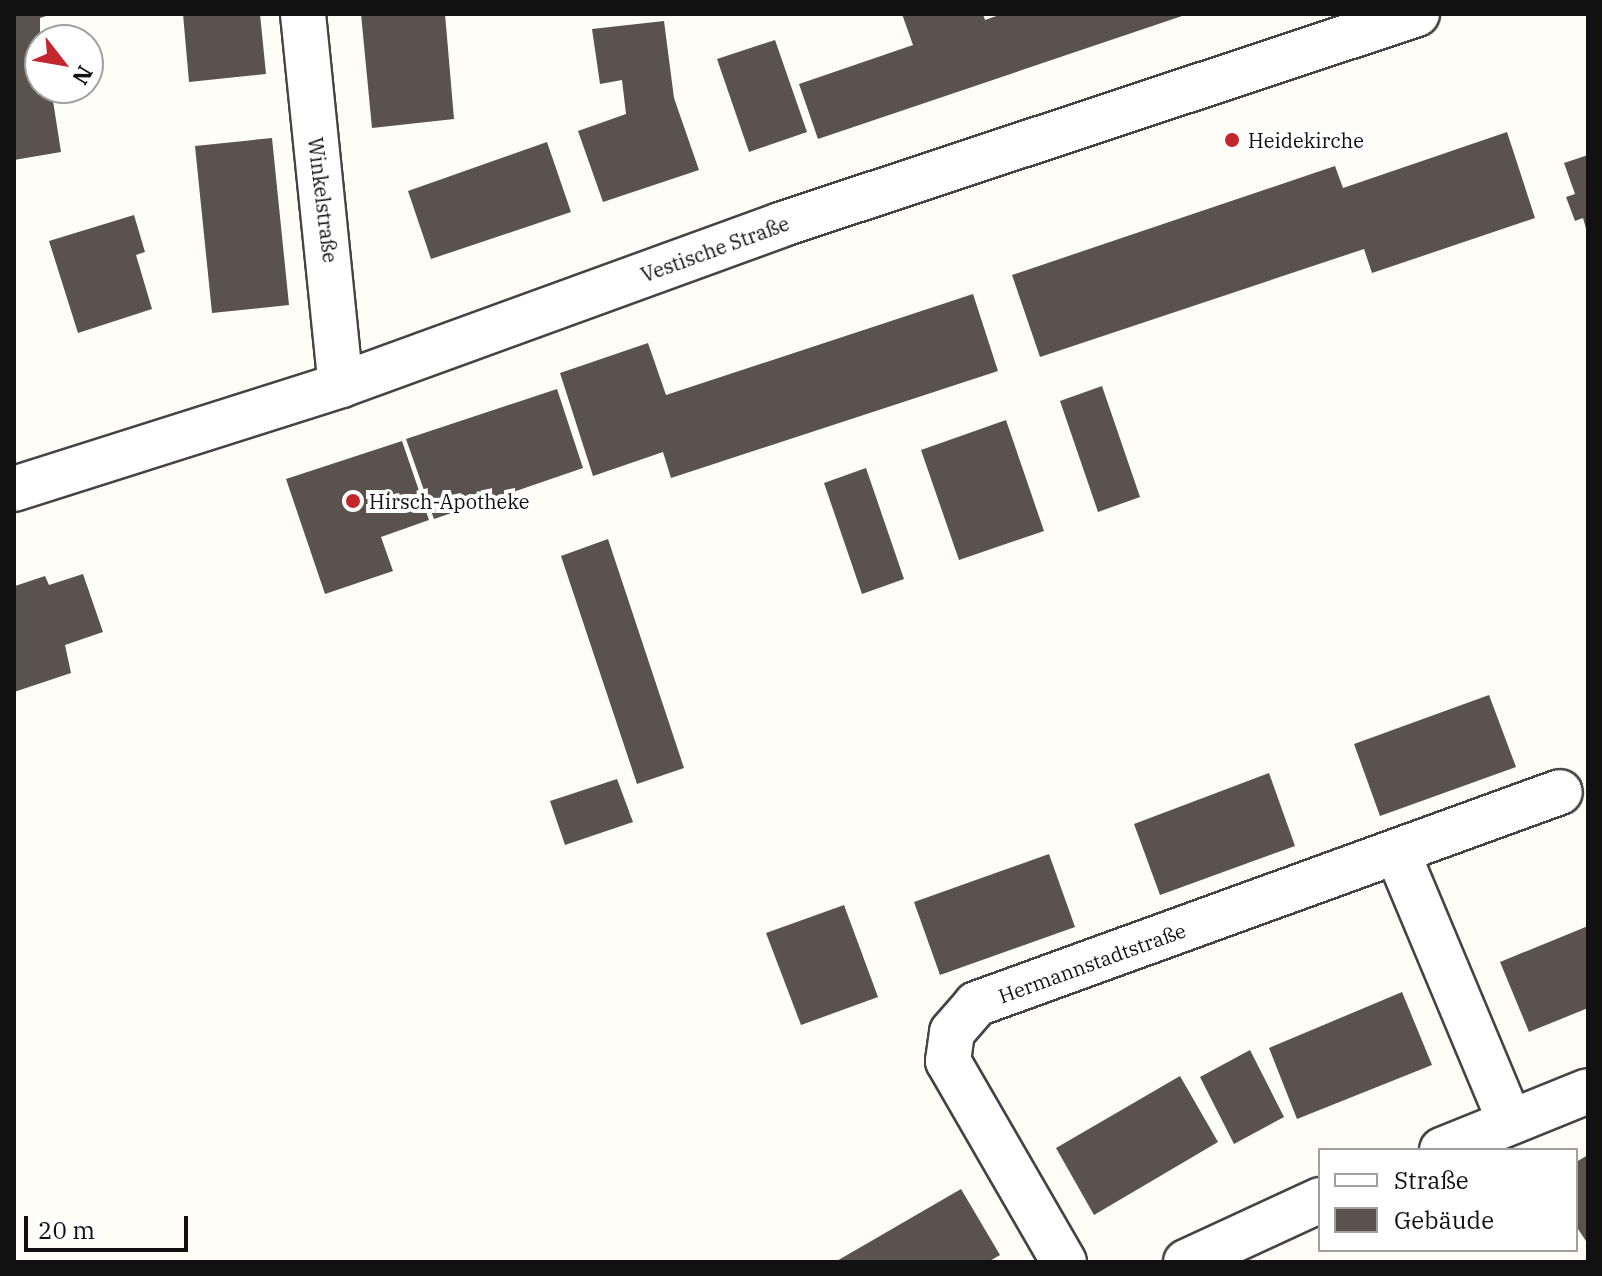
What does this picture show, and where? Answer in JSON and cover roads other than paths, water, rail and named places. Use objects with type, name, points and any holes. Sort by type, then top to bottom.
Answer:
[{"type":"street","name":"Winkelstraße","points":[[303,14],[341,385]]},
{"type":"street","name":"Vestische Straße","points":[[14,489],[341,385],[780,225],[1417,14]]},
{"type":"street","name":"Hermannstadtstraße","points":[[1064,1262],[948,1061],[952,1032],[976,1004],[1398,854],[1560,792]]},
{"type":"street","points":[[1398,854],[1510,1122]]},
{"type":"street","points":[[1447,1148],[1588,1091]]},
{"type":"street","points":[[1186,1262],[1318,1201]]},
{"type":"place","name":"Heidekirche","points":[[1232,140]]},
{"type":"place","name":"Hirsch-Apotheke","points":[[353,501]]}]
